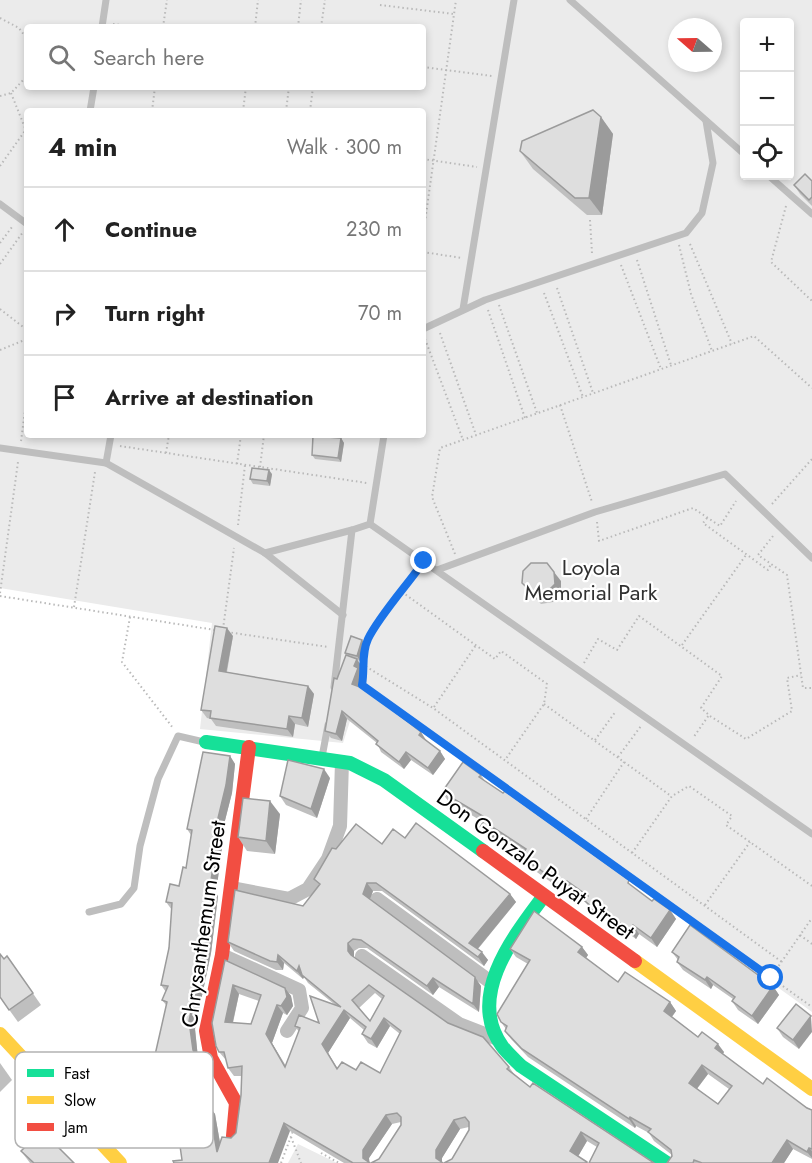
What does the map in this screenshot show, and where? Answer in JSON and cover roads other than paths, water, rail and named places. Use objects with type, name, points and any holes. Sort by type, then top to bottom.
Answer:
[{"type":"street","name":"Don Gonzalo Puyat Street","points":[[206,742],[322,757],[358,766],[407,796],[543,897],[812,1089]]},
{"type":"street","name":"Chrysanthemum Street","points":[[210,1052],[206,1031],[222,956],[249,747]]},
{"type":"street","points":[[231,888],[289,899],[308,889],[328,858],[340,826],[342,762]]},
{"type":"street","points":[[543,897],[502,955],[492,983],[490,1013],[495,1038],[501,1048],[521,1066],[667,1163]]},
{"type":"street","points":[[377,899],[492,983]]},
{"type":"street","points":[[222,956],[299,990],[302,1008],[287,1031]]},
{"type":"street","points":[[362,956],[459,1024],[495,1038]]},
{"type":"street","points":[[0,1034],[17,1052]]},
{"type":"street","name":"Chrysanthemum Street","points":[[213,1061],[237,1103],[233,1136]]},
{"type":"street","points":[[106,1148],[120,1163]]},
{"type":"lane","points":[[103,24],[106,0]]},
{"type":"lane","points":[[463,309],[514,0]]},
{"type":"lane","points":[[570,0],[740,151]]},
{"type":"lane","points":[[90,108],[94,90]]},
{"type":"lane","points":[[426,329],[436,321],[485,300],[686,233],[702,213],[713,163],[706,121]]},
{"type":"lane","points":[[774,180],[812,214]]},
{"type":"lane","points":[[0,204],[24,222]]},
{"type":"lane","points":[[106,463],[111,438]]},
{"type":"lane","points":[[370,524],[383,438]]},
{"type":"lane","points":[[0,448],[106,463],[265,554],[343,615]]},
{"type":"lane","points":[[437,570],[595,512],[725,474],[766,511],[812,558]]},
{"type":"lane","points":[[265,554],[370,524]]},
{"type":"lane","points":[[370,524],[812,834]]},
{"type":"lane","points":[[333,694],[352,530]]},
{"type":"lane","points":[[322,757],[330,716]]},
{"type":"lane","points":[[89,912],[121,904],[134,888],[140,846],[158,779],[178,735],[206,742]]},
{"type":"park label","name":"Loyola Memorial Park","points":[[591,580]]}]
